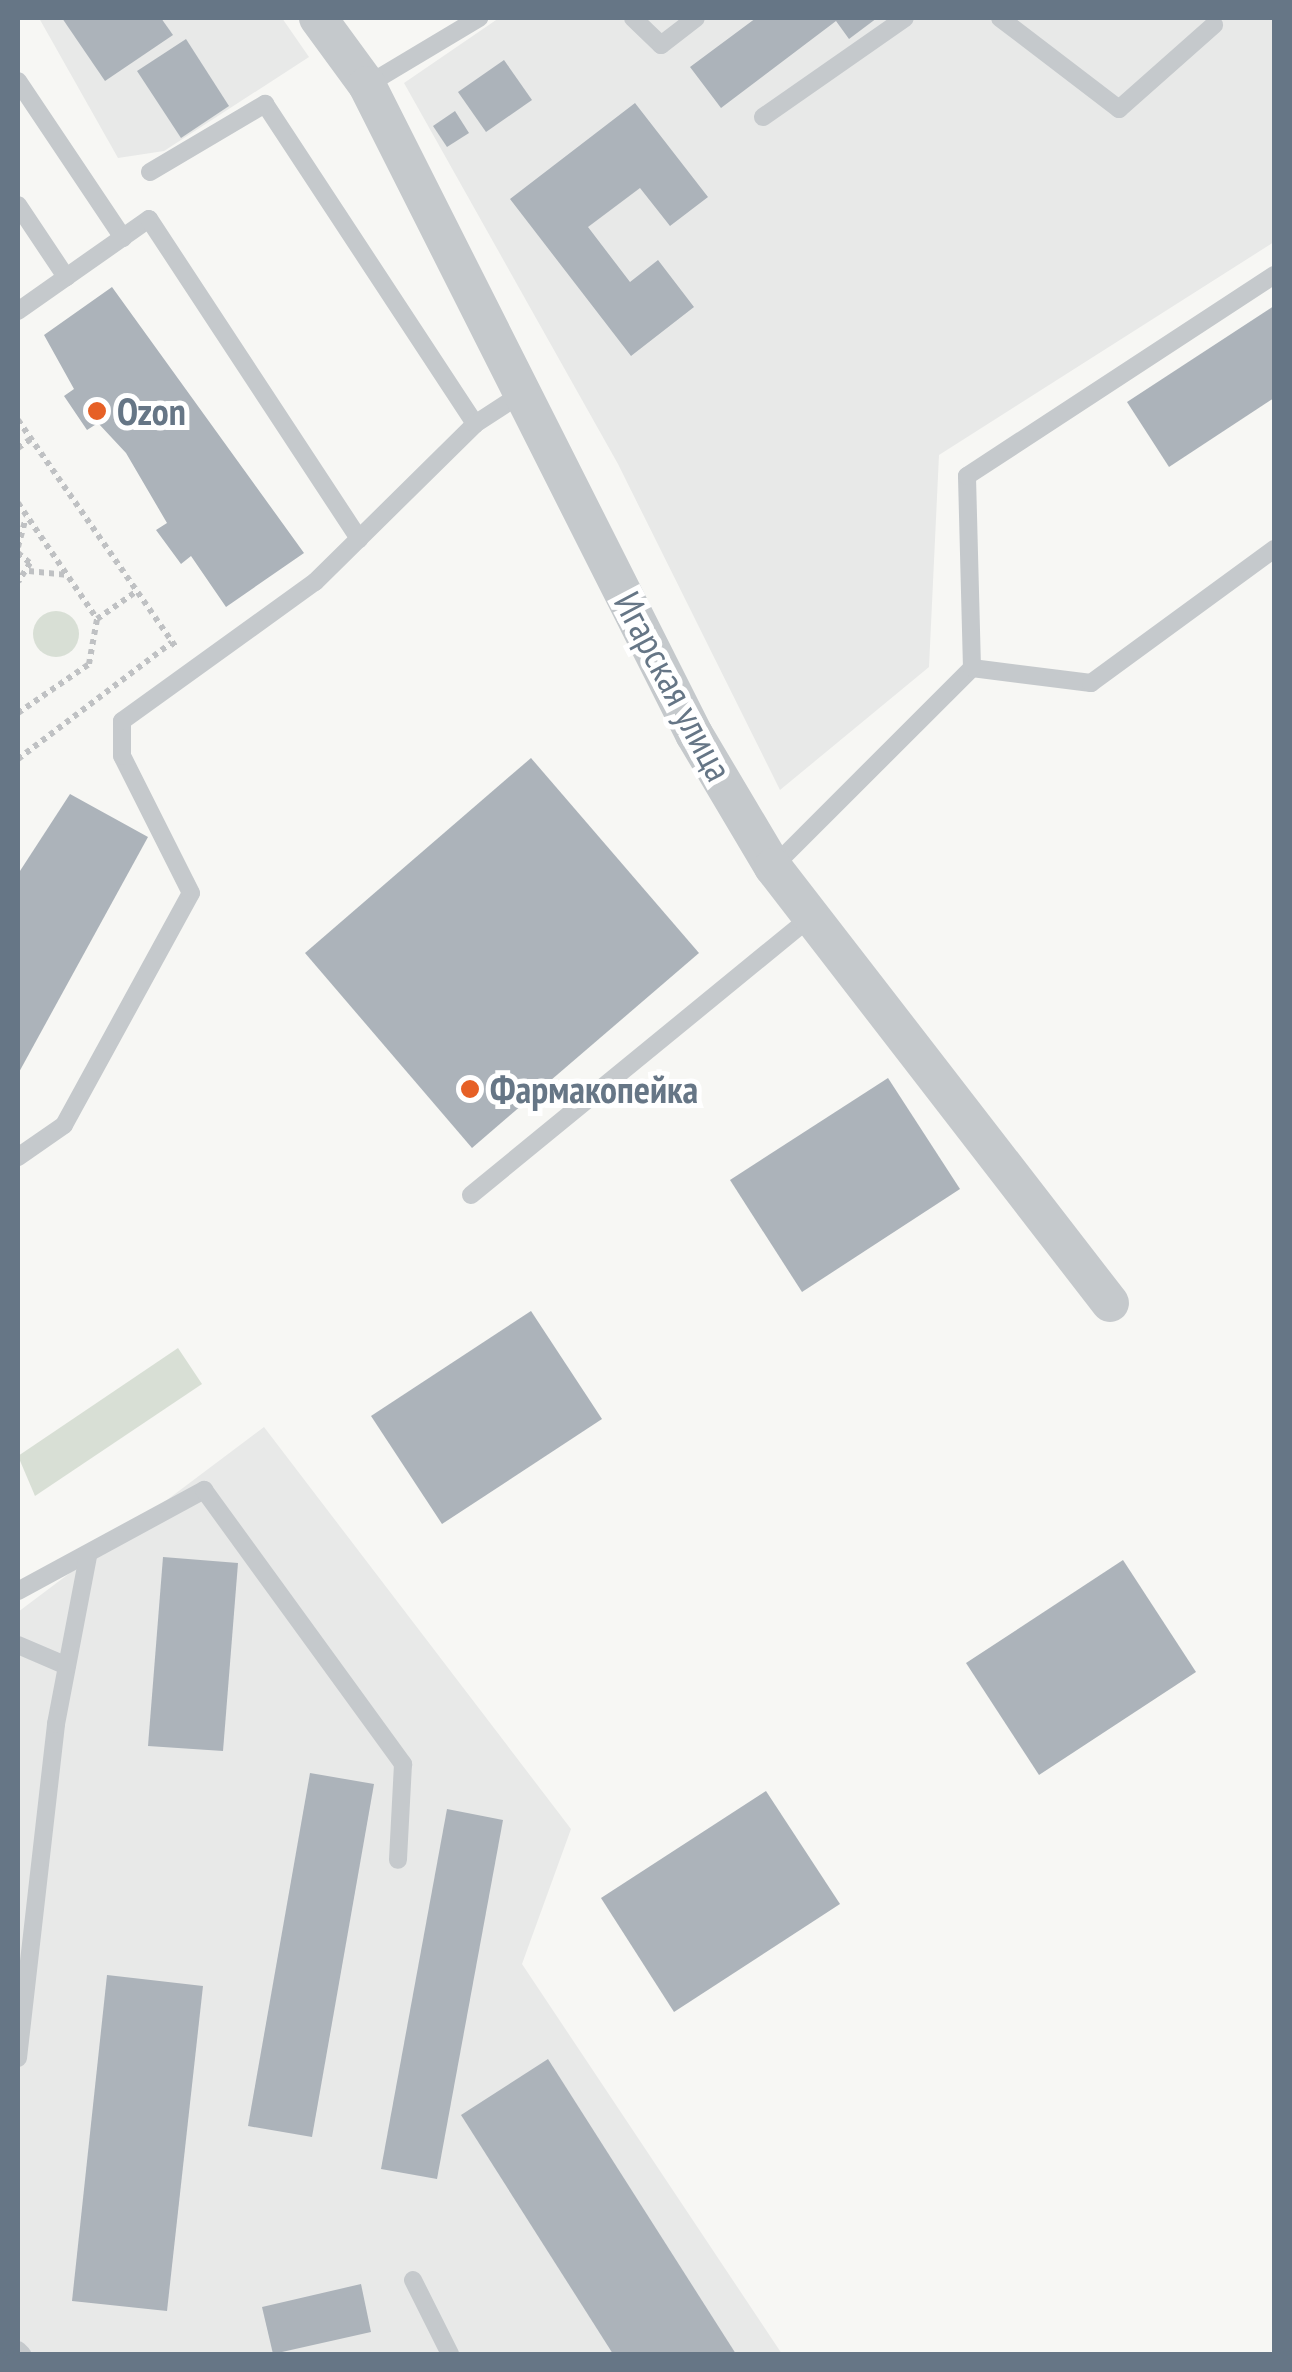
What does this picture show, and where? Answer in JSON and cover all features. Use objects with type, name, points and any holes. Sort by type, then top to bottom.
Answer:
[{"type":"street","name":"Игарская улица","points":[[318,18],[368,85],[694,734],[773,867],[808,919],[1110,1304]]},
{"type":"lane","points":[[368,85],[479,18]]},
{"type":"lane","points":[[633,18],[661,46],[696,18]]},
{"type":"lane","points":[[763,118],[906,18]]},
{"type":"lane","points":[[1000,18],[1119,109],[1213,20]]},
{"type":"lane","points":[[18,82],[122,238]]},
{"type":"lane","points":[[150,172],[265,104],[476,424]]},
{"type":"lane","points":[[18,205],[66,277]]},
{"type":"lane","points":[[18,311],[149,219],[359,539]]},
{"type":"lane","points":[[773,867],[972,668],[967,476],[1274,275]]},
{"type":"lane","points":[[18,1157],[64,1125],[189,900],[118,736],[130,711],[315,582],[476,424],[524,392]]},
{"type":"lane","points":[[972,668],[1090,683],[1274,549]]},
{"type":"lane","points":[[472,1195],[808,919]]},
{"type":"lane","points":[[18,1591],[88,1558],[204,1490],[403,1764],[398,1860]]},
{"type":"lane","points":[[18,2058],[67,1666],[88,1558]]},
{"type":"lane","points":[[18,1645],[67,1666]]},
{"type":"lane","points":[[413,2280],[450,2354]]},
{"type":"path","points":[[18,420],[191,668]]},
{"type":"path","points":[[18,448],[31,439]]},
{"type":"path","points":[[18,504],[96,619],[88,664],[18,713]]},
{"type":"path","points":[[26,516],[18,550],[29,570]]},
{"type":"path","points":[[29,570],[66,574]]},
{"type":"path","points":[[18,582],[29,570]]},
{"type":"path","points":[[96,619],[137,592]]},
{"type":"path","points":[[18,759],[172,642]]},
{"type":"shaded area","points":[[39,18],[282,18],[309,57],[164,151],[118,158]]},
{"type":"shaded area","points":[[499,18],[1274,18],[1274,242],[939,455],[929,667],[780,790],[618,464],[404,83]]},
{"type":"shaded area","points":[[56,611],[73,617],[79,634],[73,651],[56,657],[39,651],[33,634],[39,617]]},
{"type":"shaded area","points":[[178,1348],[202,1384],[35,1496],[18,1456]]},
{"type":"shaded area","points":[[264,1427],[571,1829],[522,1964],[782,2354],[18,2354],[18,1612]]},
{"type":"building","points":[[62,18],[161,18],[173,35],[105,81]]},
{"type":"building","points":[[756,18],[877,18],[849,39],[836,21],[721,108],[690,67]]},
{"type":"building","points":[[186,39],[229,106],[181,138],[137,71]]},
{"type":"building","points":[[504,60],[532,100],[486,132],[458,92]]},
{"type":"building","points":[[635,103],[708,197],[670,226],[640,188],[588,227],[630,282],[658,260],[694,307],[631,356],[510,199]]},
{"type":"building","points":[[455,111],[469,133],[447,147],[433,126]]},
{"type":"building","points":[[112,287],[304,553],[226,607],[191,556],[181,564],[156,530],[167,523],[126,453],[98,423],[87,430],[64,396],[74,389],[44,335]]},
{"type":"building","points":[[1274,306],[1274,398],[1169,467],[1127,402]]},
{"type":"building","points":[[531,758],[699,953],[472,1148],[305,953]]},
{"type":"building","points":[[70,794],[148,837],[18,1074],[18,874]]},
{"type":"building","points":[[888,1078],[960,1189],[802,1292],[730,1180]]},
{"type":"building","points":[[531,1311],[602,1419],[442,1524],[371,1416]]},
{"type":"building","points":[[163,1557],[238,1563],[223,1751],[148,1746]]},
{"type":"building","points":[[1123,1560],[1196,1672],[1039,1775],[966,1663]]},
{"type":"building","points":[[310,1773],[374,1784],[312,2137],[248,2126]]},
{"type":"building","points":[[766,1791],[840,1904],[674,2012],[601,1898]]},
{"type":"building","points":[[447,1809],[503,1820],[437,2179],[381,2169]]},
{"type":"building","points":[[107,1975],[203,1986],[167,2311],[72,2301]]},
{"type":"building","points":[[548,2059],[736,2354],[613,2354],[461,2115]]},
{"type":"building","points":[[361,2284],[371,2332],[273,2354],[262,2307]]},
{"type":"place","name":"Ozon","points":[[97,411]]},
{"type":"place","name":"Фармакопейка","points":[[470,1089]]}]
